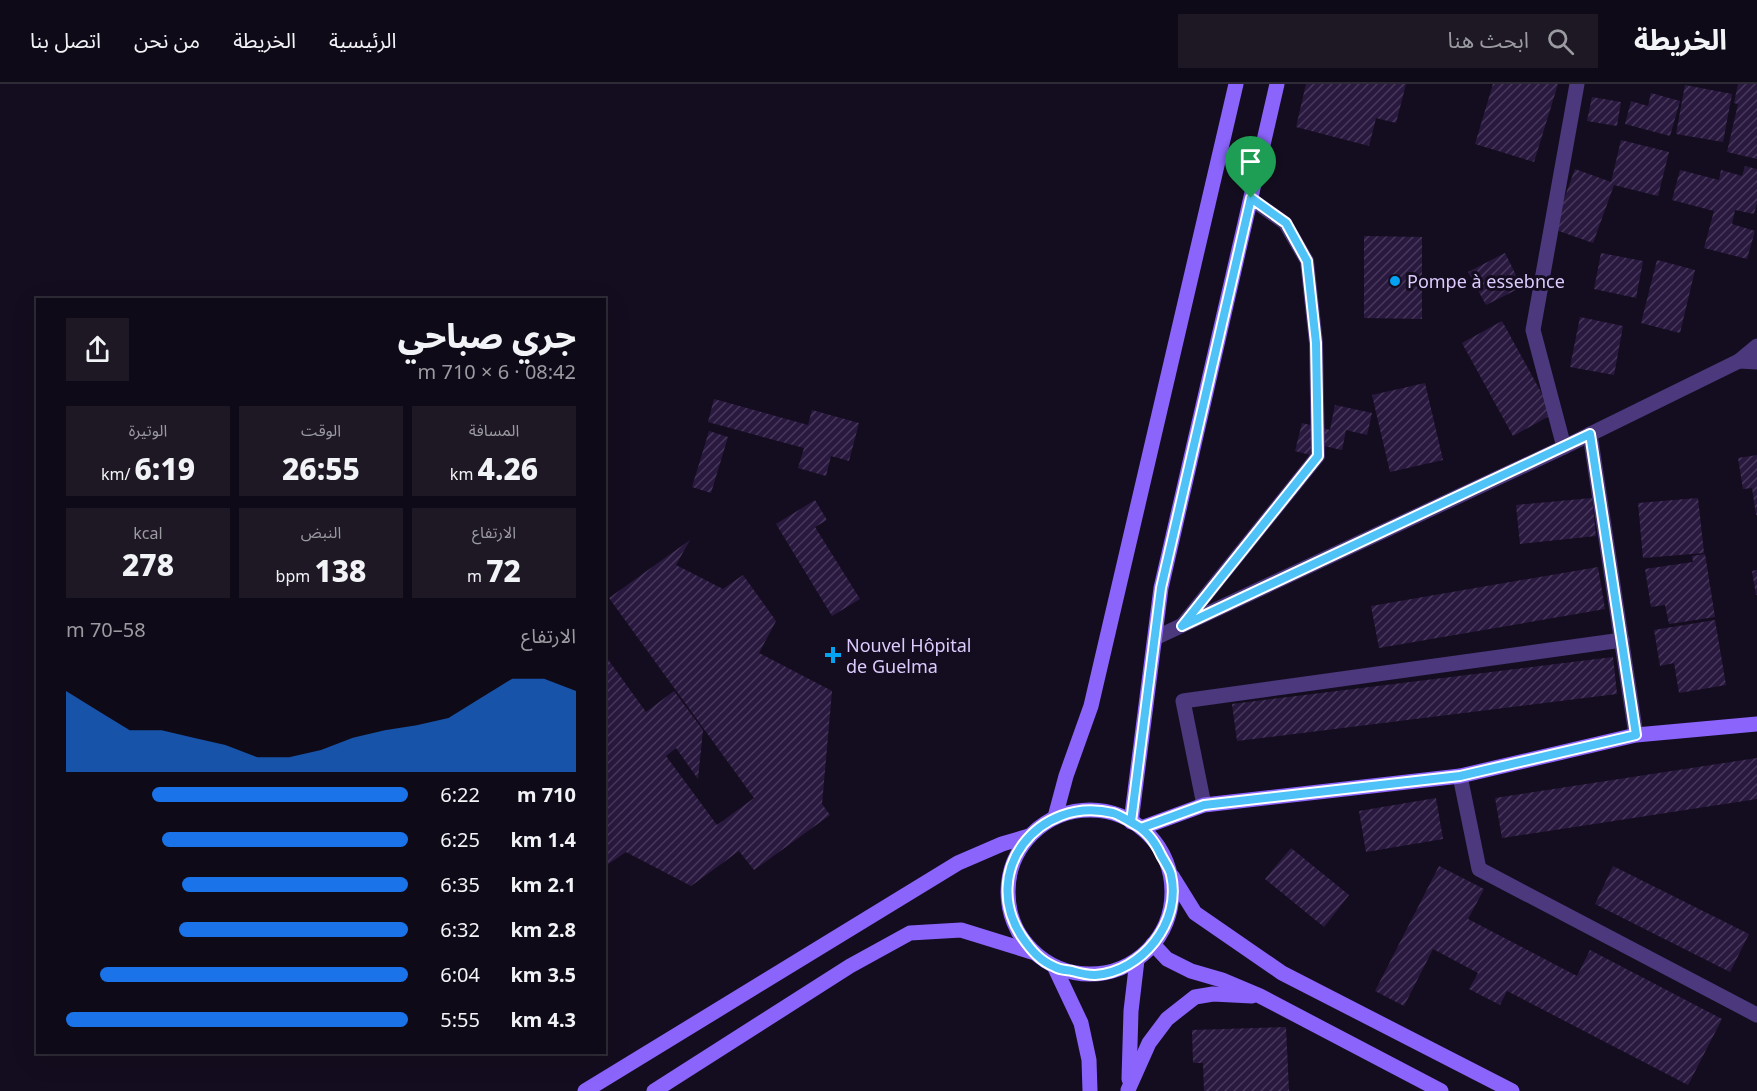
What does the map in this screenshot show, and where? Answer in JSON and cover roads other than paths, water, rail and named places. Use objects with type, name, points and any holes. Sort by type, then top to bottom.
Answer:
[{"type":"main road","points":[[1055,817],[1066,776],[1091,705],[1236,84]]},
{"type":"main road","points":[[1136,825],[1161,588],[1277,84]]},
{"type":"main road","points":[[1136,825],[1204,805],[1460,776],[1636,735],[1757,724]]},
{"type":"main road","points":[[585,1091],[958,863],[1002,844],[1029,836],[1055,817],[1083,810],[1114,814],[1136,825],[1154,840],[1171,875],[1196,913],[1282,973],[1512,1091]]},
{"type":"main road","points":[[1029,836],[1012,862],[1007,893],[1012,922],[1032,952]]},
{"type":"main road","points":[[654,1091],[850,966],[910,933],[961,930],[1032,952],[1055,968],[1094,975],[1119,970],[1137,960],[1165,928],[1172,902],[1171,875]]},
{"type":"main road","points":[[1153,944],[1167,959],[1260,996],[1441,1091]]},
{"type":"main road","points":[[1128,1090],[1131,1011],[1137,960]]},
{"type":"main road","points":[[1055,968],[1081,1023],[1089,1060],[1090,1091]]},
{"type":"main road","points":[[1128,1090],[1149,1043],[1167,1019],[1195,997],[1213,994],[1260,996]]},
{"type":"street","points":[[1564,447],[1533,330],[1577,84]]},
{"type":"street","points":[[1155,639],[1564,447],[1738,361],[1757,346]]},
{"type":"street","points":[[1738,361],[1757,362]]},
{"type":"street","points":[[1590,434],[1636,735]]},
{"type":"street","points":[[1204,805],[1183,701],[1622,640]]},
{"type":"street","points":[[1460,776],[1479,869],[1757,1016]]},
{"type":"lane","points":[[1182,626],[1318,456],[1316,343],[1307,261],[1286,223],[1251,198]]},
{"type":"place","name":"Pompe à essebnce","points":[[1395,281]]},
{"type":"place","name":"Nouvel Hôpital de Guelma","points":[[833,655]]}]
